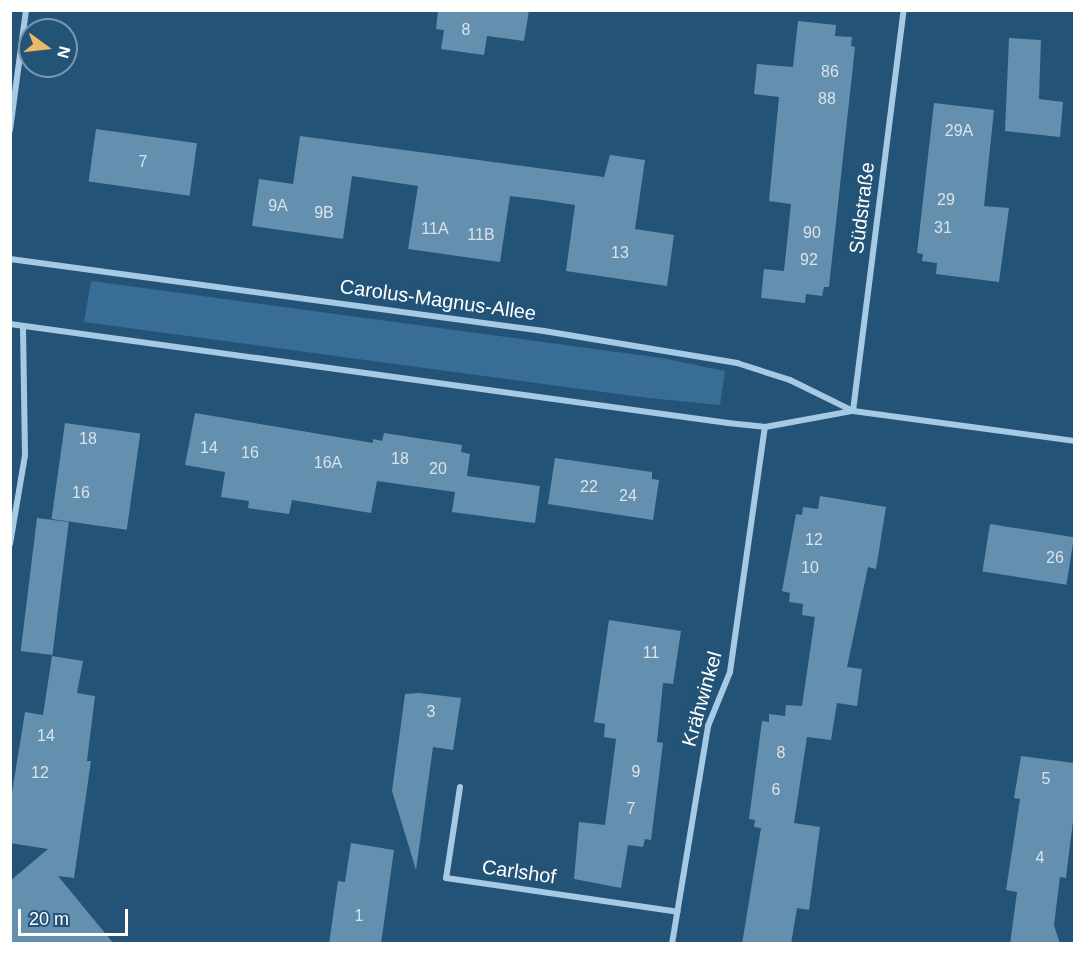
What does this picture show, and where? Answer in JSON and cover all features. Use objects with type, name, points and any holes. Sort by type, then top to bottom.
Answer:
[{"type":"street","points":[[10,130],[26,10]]},
{"type":"street","name":"Südstraße","points":[[853,411],[904,10]]},
{"type":"street","name":"Carolus-Magnus-Allee","points":[[10,259],[544,331],[737,363],[790,380],[853,411]]},
{"type":"street","name":"Carolus-Magnus-Allee","points":[[10,324],[765,426],[853,411],[1074,441]]},
{"type":"street","points":[[10,544],[25,455],[23,326]]},
{"type":"street","name":"Krähwinkel","points":[[672,944],[708,726],[730,672],[765,426]]},
{"type":"street","name":"Carlshof","points":[[460,787],[446,878],[678,912]]},
{"type":"shaded area","points":[[91,281],[662,358],[725,371],[720,405],[648,398],[84,322]]},
{"type":"building","points":[[438,10],[529,10],[524,41],[487,36],[484,55],[441,49],[444,30],[436,29]]},
{"type":"building","points":[[798,21],[836,25],[835,36],[852,37],[851,46],[855,47],[829,287],[824,287],[822,296],[806,294],[805,303],[761,298],[764,269],[784,271],[791,204],[769,201],[779,97],[754,94],[757,64],[793,67]]},
{"type":"building","points":[[1009,38],[1041,40],[1039,99],[1063,102],[1060,137],[1005,131]]},
{"type":"building","points":[[934,103],[994,110],[984,206],[1009,208],[999,282],[936,274],[937,263],[922,261],[923,254],[917,253]]},
{"type":"building","points":[[96,129],[197,143],[190,196],[89,181]]},
{"type":"building","points":[[300,136],[604,177],[610,155],[645,160],[635,229],[674,235],[667,286],[566,271],[575,205],[543,200],[510,196],[500,262],[408,249],[418,186],[352,176],[343,239],[252,226],[259,179],[293,184]]},
{"type":"building","points":[[195,413],[373,443],[373,439],[382,441],[384,433],[462,445],[461,452],[470,454],[467,476],[540,486],[535,523],[452,512],[455,492],[377,481],[371,513],[292,500],[289,514],[248,508],[249,501],[221,497],[225,472],[185,465]]},
{"type":"building","points":[[65,423],[140,434],[127,530],[52,519]]},
{"type":"building","points":[[555,458],[652,472],[652,479],[659,480],[653,520],[548,504]]},
{"type":"building","points":[[820,496],[886,507],[876,569],[868,567],[847,667],[862,669],[857,706],[837,703],[831,740],[807,737],[794,823],[820,827],[809,910],[797,908],[791,944],[742,944],[761,828],[754,827],[755,820],[749,819],[762,721],[769,722],[769,714],[785,716],[786,705],[802,706],[815,617],[802,615],[803,604],[789,602],[790,593],[782,591],[796,514],[802,515],[803,507],[818,509]]},
{"type":"building","points":[[37,518],[69,522],[52,655],[21,651]]},
{"type":"building","points":[[990,524],[1074,537],[1066,585],[982,571]]},
{"type":"building","points":[[609,620],[681,631],[673,684],[663,683],[657,742],[663,743],[651,840],[645,839],[643,847],[628,845],[621,888],[574,879],[579,822],[605,825],[616,739],[604,737],[605,724],[594,722]]},
{"type":"building","points":[[52,656],[83,661],[77,693],[95,696],[87,761],[91,761],[74,878],[58,876],[114,944],[10,944],[10,881],[48,849],[10,843],[10,805],[25,712],[43,715]]},
{"type":"building","points":[[419,693],[461,698],[453,750],[433,747],[416,870],[392,791],[405,694]]},
{"type":"building","points":[[1021,756],[1074,763],[1074,813],[1066,878],[1060,877],[1054,925],[1060,944],[1010,944],[1017,892],[1006,890],[1020,799],[1014,798]]},
{"type":"building","points":[[351,843],[394,850],[381,944],[329,944],[338,881],[345,882]]}]
